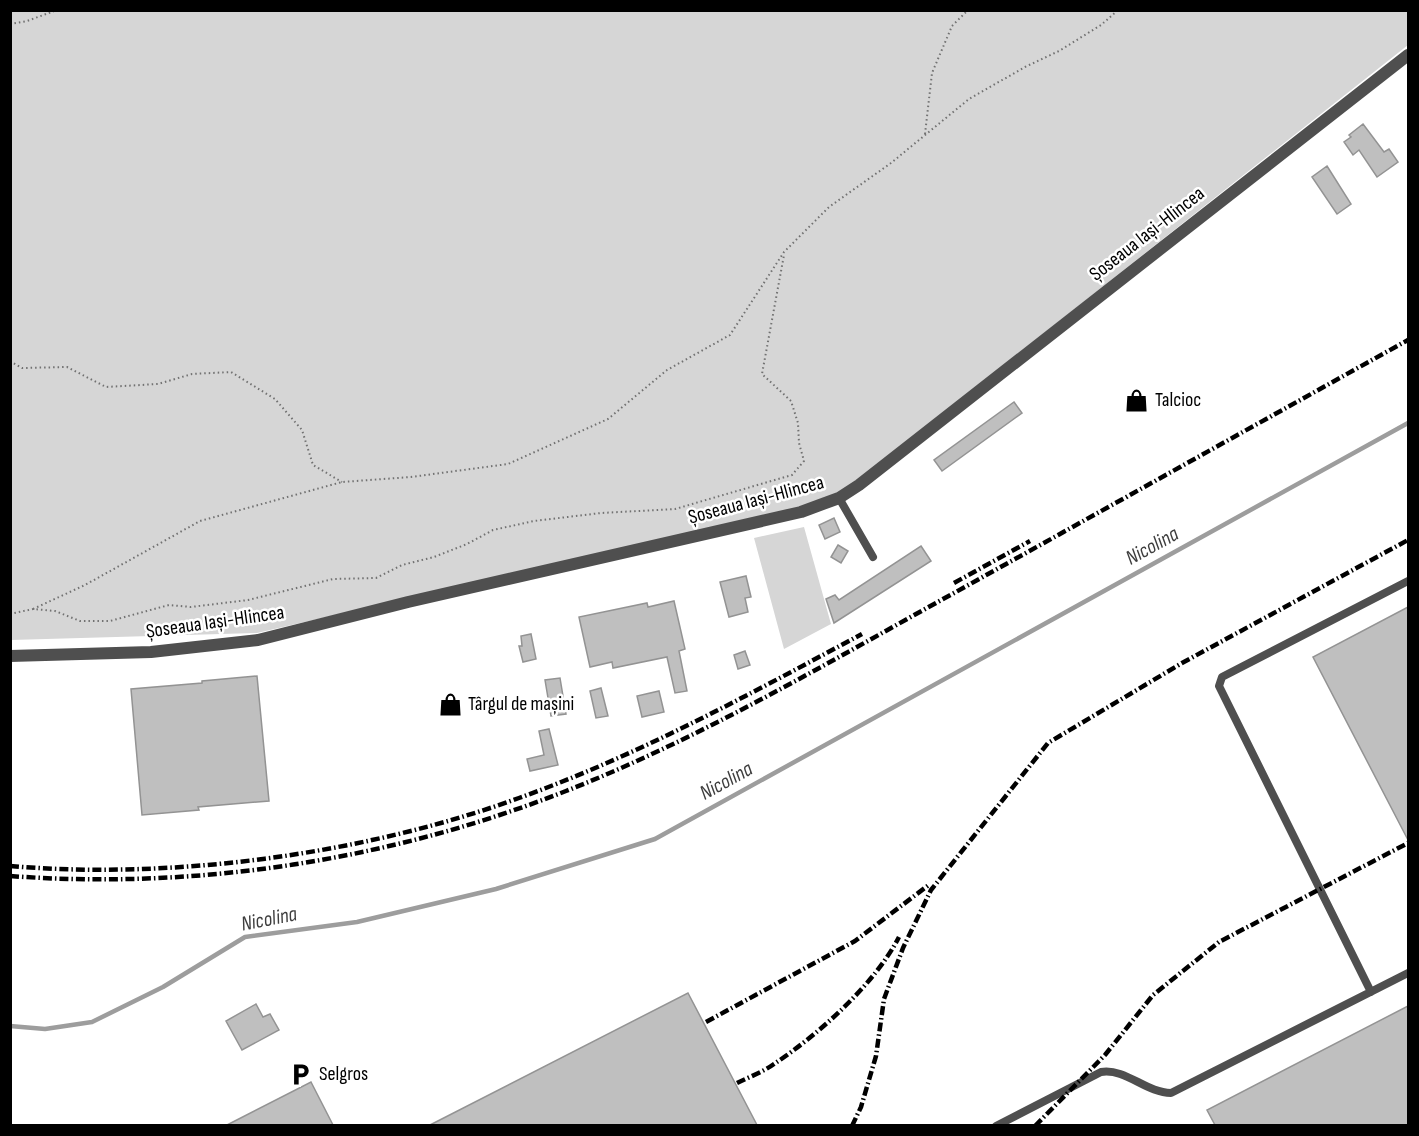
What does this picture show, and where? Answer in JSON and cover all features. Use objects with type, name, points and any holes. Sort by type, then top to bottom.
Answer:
[{"type":"street","name":"Șoseaua Iași-Hlincea","points":[[10,656],[151,652],[258,640],[408,602],[801,512],[839,498],[859,485],[1408,55]]},
{"type":"lane","points":[[839,498],[873,557]]},
{"type":"lane","points":[[1371,992],[1219,686],[1222,678],[1408,581]]},
{"type":"lane","points":[[996,1125],[1101,1072],[1112,1070],[1162,1093],[1171,1093],[1408,973]]},
{"type":"path","points":[[10,24],[27,21],[57,10]]},
{"type":"path","points":[[925,135],[932,73],[952,26],[968,10]]},
{"type":"path","points":[[10,614],[33,609],[85,585],[200,522],[342,482],[411,477],[508,464],[608,419],[667,370],[730,335],[784,252],[829,207],[891,163],[969,99],[1025,67],[1059,51],[1101,25],[1118,10]]},
{"type":"path","points":[[33,609],[55,611],[80,621],[110,621],[169,605],[191,607],[248,600],[333,579],[376,578],[402,565],[434,557],[467,544],[493,530],[556,518],[675,509],[792,475],[804,461],[799,443],[798,423],[791,402],[762,374],[784,252]]},
{"type":"path","points":[[10,361],[22,368],[67,367],[106,387],[158,384],[192,374],[231,372],[275,399],[302,430],[313,465],[342,482]]},
{"type":"shaded area","points":[[1408,10],[1408,45],[833,500],[257,633],[11,640],[10,11]]},
{"type":"shaded area","points":[[804,527],[831,624],[784,649],[754,538]]},
{"type":"building","points":[[1363,124],[1384,152],[1389,149],[1398,162],[1377,177],[1359,150],[1353,155],[1344,142]]},
{"type":"building","points":[[1327,166],[1351,204],[1337,214],[1312,177]]},
{"type":"building","points":[[1014,402],[1022,413],[942,471],[934,460]]},
{"type":"building","points":[[834,518],[840,532],[825,539],[819,525]]},
{"type":"building","points":[[838,545],[848,551],[841,563],[831,557]]},
{"type":"building","points":[[921,546],[931,561],[834,623],[826,599],[835,595],[839,600]]},
{"type":"building","points":[[746,576],[751,597],[745,598],[748,612],[729,617],[720,582]]},
{"type":"building","points":[[674,601],[685,649],[679,651],[687,691],[675,693],[667,657],[613,668],[612,662],[590,667],[579,617],[647,603],[648,607]]},
{"type":"building","points":[[1408,607],[1408,840],[1313,657]]},
{"type":"building","points":[[531,634],[536,659],[523,662],[519,646],[522,646],[521,636]]},
{"type":"building","points":[[745,651],[750,665],[738,669],[734,655]]},
{"type":"building","points":[[257,676],[269,801],[198,807],[199,810],[142,815],[131,689]]},
{"type":"building","points":[[560,678],[566,714],[551,716],[545,680]]},
{"type":"building","points":[[601,688],[608,716],[596,718],[590,691]]},
{"type":"building","points":[[659,691],[664,712],[642,717],[637,696]]},
{"type":"building","points":[[549,729],[558,765],[530,771],[527,759],[544,755],[539,731]]},
{"type":"building","points":[[688,993],[757,1125],[430,1125]]},
{"type":"building","points":[[256,1004],[263,1017],[270,1014],[279,1030],[242,1050],[226,1021]]},
{"type":"building","points":[[1408,1006],[1408,1125],[1215,1125],[1207,1110]]},
{"type":"building","points":[[311,1082],[333,1125],[227,1125]]},
{"type":"waterway","name":"Nicolina","points":[[10,1026],[45,1029],[92,1022],[163,987],[245,937],[357,922],[496,889],[655,839],[1408,423]]},
{"type":"railway","points":[[10,876],[81,879],[152,878],[293,865],[363,852],[432,835],[500,815],[566,791],[715,724],[1408,340]]},
{"type":"railway","points":[[852,1126],[861,1107],[876,1056],[884,999],[903,948],[931,890],[1048,743],[1182,663],[1408,540]]},
{"type":"railway","points":[[954,583],[1030,541]]},
{"type":"railway","points":[[10,866],[137,869],[203,865],[334,848],[460,818],[564,781],[651,743],[862,634]]},
{"type":"railway","points":[[1035,1126],[1105,1055],[1153,995],[1219,942],[1408,843]]},
{"type":"railway","points":[[706,1022],[855,941],[930,884]]},
{"type":"railway","points":[[737,1083],[770,1067],[827,1023],[876,973],[899,937]]},
{"type":"place","name":"Talcioc","points":[[1137,400]]},
{"type":"place","name":"Târgul de mașini","points":[[450,704]]},
{"type":"place","name":"Selgros","points":[[301,1074]]}]
